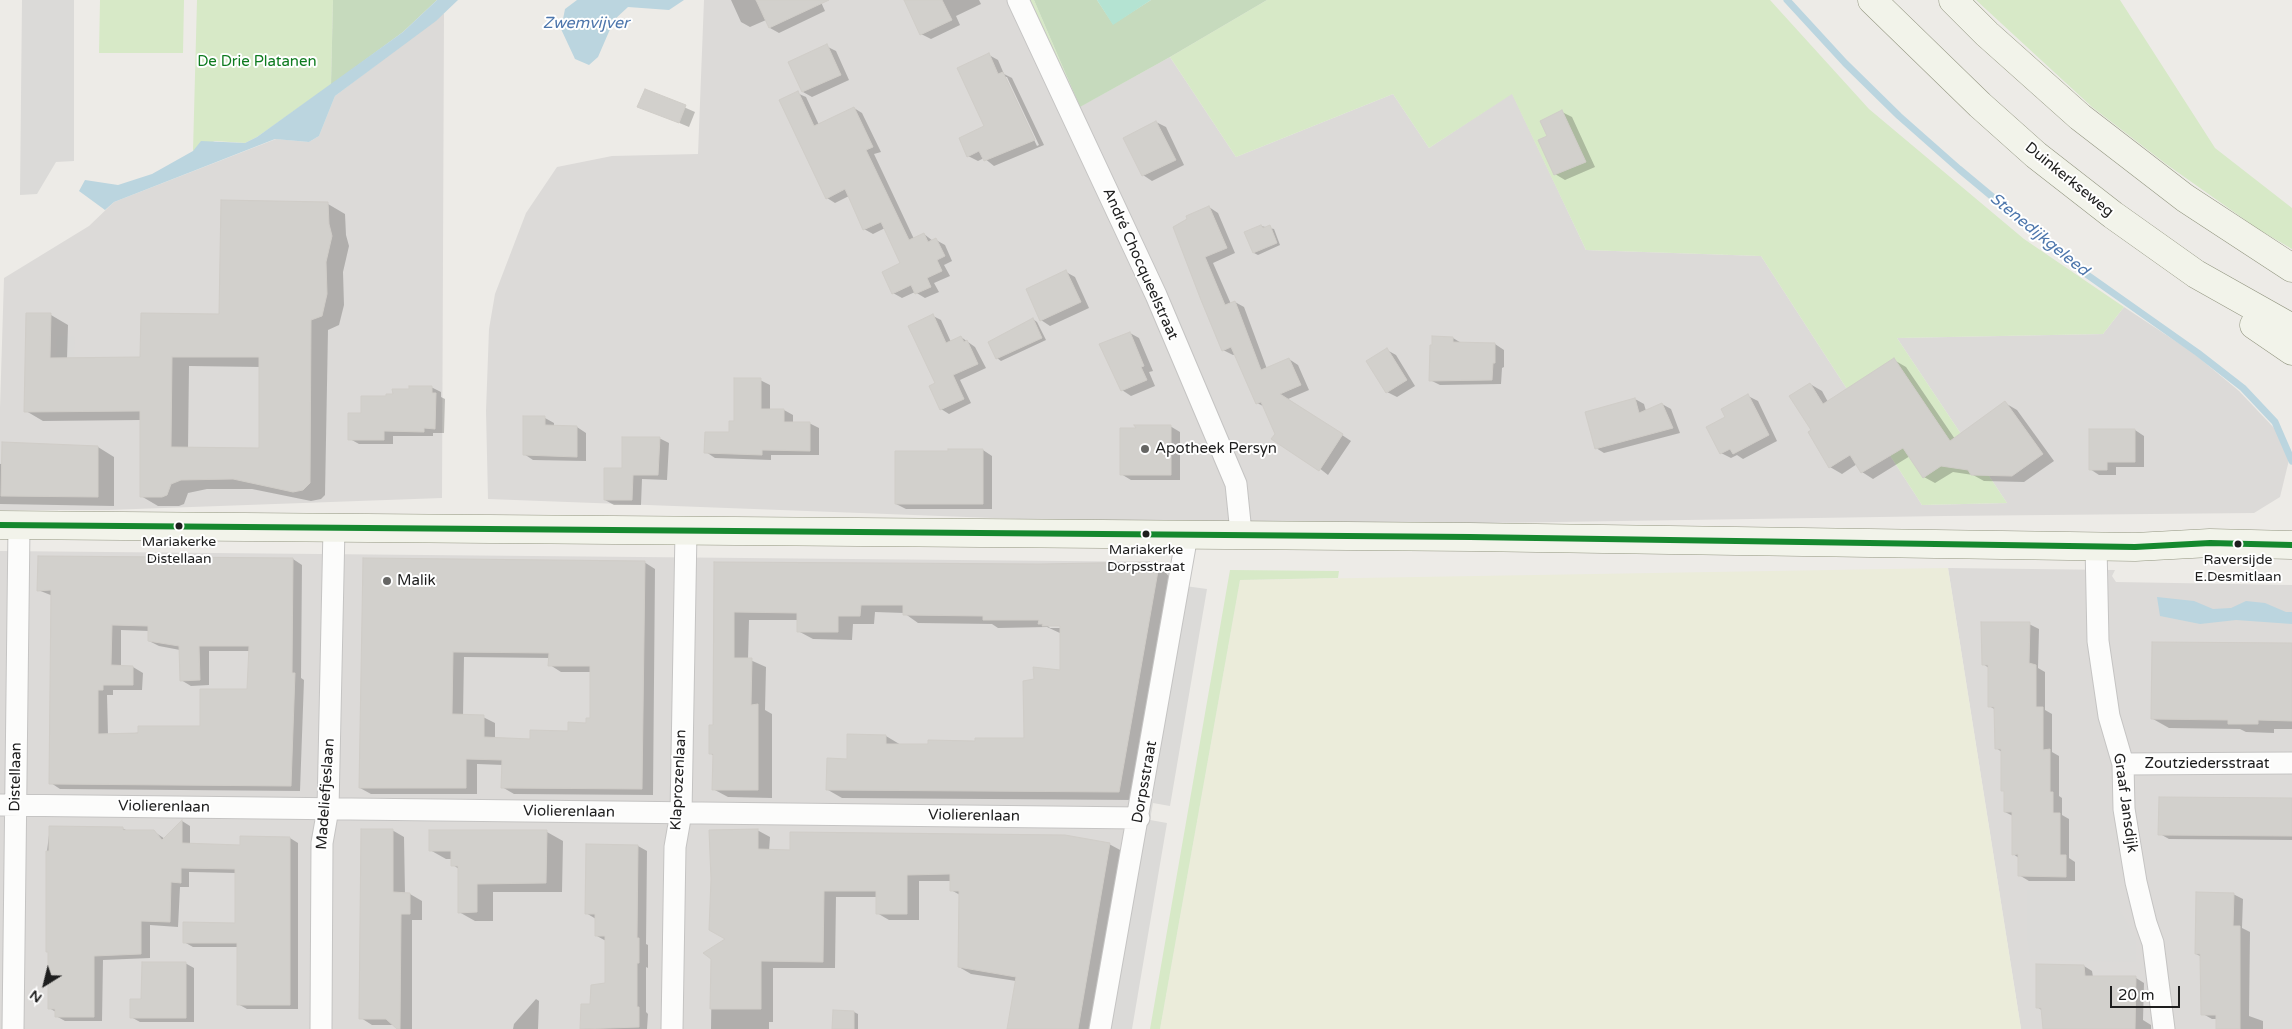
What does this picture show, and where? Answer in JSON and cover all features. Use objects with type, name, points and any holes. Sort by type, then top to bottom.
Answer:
[{"type":"main road","name":"Duinkerkseweg","points":[[1872,0],[1980,106],[2036,155],[2113,215],[2196,274],[2292,328]]},
{"type":"main road","points":[[1953,0],[1987,34],[2080,116],[2185,198],[2292,268]]},
{"type":"main road","points":[[2113,215],[2176,274],[2292,351]]},
{"type":"main road","points":[[10,526],[1239,535],[2135,547],[2210,543],[2292,545]]},
{"type":"main road","points":[[2249,544],[2292,526]]},
{"type":"street","name":"André Chocqueelstraat","points":[[1018,0],[1156,295],[1236,484],[1240,523],[1239,535]]},
{"type":"street","name":"Distellaan","points":[[10,526],[8,805],[13,1029]]},
{"type":"street","name":"Madeliefjeslaan","points":[[321,1029],[322,843],[328,809],[334,528]]},
{"type":"street","name":"Klaprozenlaan","points":[[672,1029],[675,847],[681,813],[686,531]]},
{"type":"street","name":"Dorpsstraat","points":[[1100,1029],[1139,818],[1187,535]]},
{"type":"street","name":"Graaf Jansdijk","points":[[2096,545],[2098,641],[2109,716],[2123,764],[2124,809],[2136,882],[2153,943],[2164,1029]]},
{"type":"street","name":"Zoutziedersstraat","points":[[2123,764],[2292,763]]},
{"type":"street","name":"Violierenlaan","points":[[8,805],[1139,818]]},
{"type":"shaded area","points":[[22,0],[74,0],[74,161],[56,162],[37,194],[20,195]]},
{"type":"shaded area","points":[[704,0],[1008,0],[1063,116],[1170,57],[1236,157],[1393,94],[1429,148],[1512,93],[1586,250],[1761,256],[1922,505],[2007,503],[1897,338],[2103,334],[2124,307],[2192,352],[2239,391],[2275,429],[2289,460],[2280,497],[2254,513],[1233,527],[488,499],[486,411],[489,329],[495,294],[526,213],[557,167],[612,156],[698,154]]},
{"type":"shaded area","points":[[444,13],[442,498],[108,510],[0,510],[0,408],[4,278],[89,226],[114,202],[276,139],[309,142],[319,136],[335,96]]},
{"type":"shaded area","points":[[57,336],[75,337],[74,372],[56,370]]},
{"type":"shaded area","points":[[0,551],[1171,562],[1089,1029],[0,1029]]},
{"type":"shaded area","points":[[1948,568],[2115,570],[2112,576],[2116,582],[2292,585],[2292,1029],[2021,1029]]},
{"type":"shaded area","points":[[1185,586],[1207,589],[1170,806],[1153,803],[1150,820],[1167,823],[1132,1029],[1109,1029]]},
{"type":"shaded area","points":[[2027,890],[2120,890],[2120,911],[2136,939],[2136,962],[2031,960],[2027,938]]},
{"type":"green space","name":"De Drie Platanen","points":[[100,0],[184,0],[183,53],[99,53]]},
{"type":"green space","name":"De Drie Platanen","points":[[197,0],[333,0],[331,85],[257,137],[245,143],[215,141],[193,151]]},
{"type":"green space","points":[[333,0],[437,0],[403,32],[331,85]]},
{"type":"green space","points":[[1029,0],[1034,0],[1080,107]]},
{"type":"green space","points":[[1034,0],[1097,0],[1113,24],[1151,0],[1267,0],[1080,107]]},
{"type":"green space","points":[[1097,0],[1151,0],[1113,25]]},
{"type":"green space","points":[[1267,0],[1770,0],[1869,109],[2024,239],[2124,307],[2103,334],[1897,338],[2007,503],[1922,505],[1761,256],[1586,250],[1512,94],[1429,148],[1393,94],[1236,157],[1170,57]]},
{"type":"green space","points":[[1976,0],[2120,0],[2215,148],[2292,208],[2292,249],[2258,229],[2166,164],[2092,107]]},
{"type":"green space","points":[[1948,568],[2021,1029],[1160,1029],[1240,580]]},
{"type":"green space","points":[[1230,570],[1339,571],[1338,578],[1240,580],[1160,1029],[1150,1029]]},
{"type":"water","points":[[437,0],[458,0],[436,21],[335,96],[319,136],[309,142],[275,139],[114,202],[105,210],[79,191],[85,180],[118,185],[152,174],[193,151],[201,141],[245,143],[257,137],[403,32]]},
{"type":"water","name":"Zwemvijver","points":[[577,0],[684,0],[669,10],[628,7],[614,20],[598,57],[589,65],[575,59],[561,29],[565,9]]},
{"type":"water","points":[[2157,597],[2194,601],[2213,609],[2231,608],[2246,601],[2265,603],[2286,612],[2292,612],[2292,624],[2236,620],[2200,624],[2160,616]]},
{"type":"building","points":[[756,0],[829,0],[769,28]]},
{"type":"building","points":[[904,0],[942,0],[952,20],[920,35]]},
{"type":"building","points":[[827,44],[841,75],[802,92],[788,62]]},
{"type":"building","points":[[989,53],[998,74],[1003,72],[1035,140],[984,161],[979,151],[967,157],[959,138],[984,126],[957,68]]},
{"type":"building","points":[[645,89],[686,105],[679,123],[637,107]]},
{"type":"building","points":[[798,91],[814,126],[854,107],[873,147],[866,150],[909,240],[924,233],[928,242],[936,238],[945,256],[937,260],[942,271],[927,278],[931,287],[915,294],[911,285],[892,294],[882,272],[900,263],[881,222],[863,230],[845,189],[826,199],[779,100]]},
{"type":"building","points":[[1562,110],[1586,162],[1554,175],[1538,140],[1547,136],[1540,121]]},
{"type":"building","points":[[1156,121],[1176,160],[1142,176],[1123,138]]},
{"type":"building","points":[[221,200],[328,202],[329,224],[332,236],[326,262],[327,294],[322,316],[311,320],[310,483],[303,490],[293,492],[233,479],[181,480],[171,484],[167,495],[162,497],[140,497],[140,411],[24,412],[26,313],[51,313],[50,358],[140,357],[141,313],[219,314]],"holes":[[[172,357],[259,357],[259,448],[171,447]]]},
{"type":"building","points":[[1209,206],[1227,248],[1205,257],[1225,305],[1235,301],[1261,370],[1289,358],[1301,385],[1280,394],[1343,434],[1319,471],[1271,439],[1275,434],[1261,402],[1256,404],[1231,347],[1222,351],[1173,227],[1187,219],[1186,216]]},
{"type":"building","points":[[1261,225],[1263,228],[1270,225],[1277,243],[1253,253],[1244,232]]},
{"type":"building","points":[[1066,270],[1081,302],[1040,321],[1026,289]]},
{"type":"building","points":[[933,314],[946,343],[961,336],[964,342],[967,340],[978,364],[953,375],[964,399],[940,410],[929,386],[935,383],[908,326]]},
{"type":"building","points":[[1033,318],[1042,338],[996,359],[988,342]]},
{"type":"building","points":[[1130,332],[1144,366],[1141,367],[1147,380],[1121,391],[1099,344]]},
{"type":"building","points":[[1432,336],[1453,337],[1453,342],[1495,343],[1495,363],[1493,363],[1492,380],[1429,381]]},
{"type":"building","points":[[1387,348],[1407,380],[1386,393],[1366,361]]},
{"type":"building","points":[[1894,358],[1950,441],[2005,401],[2043,454],[2012,476],[1971,475],[1968,470],[1941,466],[1923,478],[1903,448],[1861,473],[1850,455],[1829,468],[1808,432],[1811,430],[1789,396],[1810,383],[1823,404]]},
{"type":"building","points":[[734,378],[761,378],[761,409],[784,409],[784,422],[810,422],[810,451],[762,450],[762,455],[704,453],[705,432],[729,432],[729,421],[734,421]]},
{"type":"building","points":[[409,386],[432,386],[432,393],[436,393],[435,429],[424,428],[424,432],[384,431],[384,440],[348,440],[348,413],[361,413],[361,396],[386,396],[386,394],[393,394],[392,389],[409,389]]},
{"type":"building","points":[[1748,394],[1769,435],[1733,454],[1730,449],[1720,454],[1706,427],[1725,417],[1721,409]]},
{"type":"building","points":[[1635,398],[1639,413],[1662,403],[1673,428],[1595,449],[1585,412]]},
{"type":"building","points":[[523,416],[545,416],[545,425],[577,426],[577,457],[523,455]]},
{"type":"building","points":[[1134,425],[1171,425],[1171,475],[1120,475],[1120,428],[1136,428]]},
{"type":"building","points":[[2089,429],[2135,429],[2135,462],[2107,462],[2107,470],[2089,470]]},
{"type":"building","points":[[622,437],[660,437],[658,475],[633,475],[632,500],[604,500],[604,468],[622,468]]},
{"type":"building","points":[[2,442],[98,446],[98,497],[1,496]]},
{"type":"building","points":[[948,449],[983,449],[983,504],[895,504],[895,451],[948,451]]},
{"type":"building","points":[[38,556],[293,558],[292,673],[295,673],[291,786],[49,784],[51,590],[37,591]],"holes":[[[112,625],[148,626],[148,641],[179,646],[180,681],[200,680],[199,646],[249,646],[247,689],[200,689],[200,726],[138,726],[138,733],[98,734],[98,690],[103,690],[103,685],[133,685],[133,666],[111,665]]]},
{"type":"building","points":[[363,558],[645,561],[642,789],[501,788],[502,760],[466,759],[466,788],[359,788]],"holes":[[[453,652],[549,653],[548,666],[590,666],[590,718],[586,718],[586,723],[568,722],[568,731],[530,730],[530,739],[484,737],[484,715],[452,714]]]},
{"type":"building","points":[[714,562],[1040,564],[1150,562],[1158,571],[1119,792],[826,790],[827,758],[847,759],[847,734],[886,735],[886,744],[928,744],[928,740],[975,741],[975,738],[1024,738],[1023,681],[1034,679],[1033,667],[1060,670],[1060,626],[1042,626],[1043,624],[1038,624],[1039,620],[983,620],[983,616],[903,615],[903,605],[861,605],[860,616],[838,616],[838,632],[797,632],[797,613],[734,612],[734,658],[752,658],[751,705],[758,704],[758,790],[712,790],[713,754],[709,754],[709,725],[713,725]]},
{"type":"building","points":[[1981,622],[2030,622],[2029,663],[2036,665],[2036,707],[2043,707],[2043,750],[2050,749],[2050,792],[2053,792],[2053,813],[2060,813],[2060,855],[2066,855],[2066,877],[2018,876],[2018,854],[2012,855],[2012,812],[2004,812],[2004,791],[2001,791],[2001,749],[1995,749],[1994,707],[1988,707],[1988,665],[1982,665]]},
{"type":"building","points":[[2152,642],[2292,643],[2292,721],[2258,720],[2258,724],[2228,724],[2228,720],[2151,719]]},
{"type":"building","points":[[2159,797],[2292,798],[2292,836],[2158,835]]},
{"type":"building","points":[[182,820],[182,843],[240,845],[240,836],[290,837],[290,1005],[237,1005],[237,943],[183,943],[183,922],[235,923],[235,869],[181,868],[181,883],[171,882],[170,922],[141,921],[141,954],[94,956],[94,1017],[55,1017],[55,1009],[48,1009],[48,952],[46,952],[46,851],[49,851],[49,826],[123,827],[123,830],[154,830],[162,840]]},
{"type":"building","points":[[361,829],[393,829],[393,892],[410,893],[410,914],[401,914],[400,1029],[397,1029],[386,1019],[359,1019]]},
{"type":"building","points":[[758,829],[758,849],[790,850],[790,832],[1065,835],[1110,843],[1078,1029],[1007,1029],[1016,977],[958,967],[959,891],[950,891],[950,874],[907,875],[907,914],[876,914],[876,891],[824,891],[823,962],[761,961],[761,1009],[710,1009],[711,959],[703,953],[725,939],[709,930],[711,879],[709,830]]},
{"type":"building","points":[[429,830],[547,830],[546,883],[477,884],[477,912],[458,913],[458,866],[451,866],[451,851],[429,851]]},
{"type":"building","points":[[586,844],[638,845],[637,938],[639,938],[639,963],[637,963],[637,1007],[639,1007],[639,1027],[580,1029],[581,1004],[590,1004],[591,985],[605,983],[605,936],[595,936],[595,914],[585,914]]},
{"type":"building","points":[[2196,892],[2234,893],[2233,926],[2240,926],[2240,1029],[2216,1029],[2216,1015],[2201,1015],[2200,954],[2195,954]]},
{"type":"building","points":[[142,962],[186,962],[186,1018],[130,1018],[130,999],[141,999]]},
{"type":"building","points":[[2036,964],[2084,965],[2085,976],[2136,976],[2135,1029],[2043,1029],[2041,1008],[2036,1008]]},
{"type":"building","points":[[833,1010],[854,1011],[854,1029],[832,1029]]},
{"type":"waterway","name":"Stenedijkgeleed","points":[[1787,0],[1845,63],[1899,116],[1959,169],[2079,269],[2198,353],[2243,388],[2275,422],[2292,461]]},
{"type":"transit line","points":[[0,525],[1470,537],[2135,547],[2210,543],[2292,545]]},
{"type":"place","name":"Apotheek Persyn","points":[[1145,449]]},
{"type":"place","name":"Mariakerke Distellaan","points":[[179,526]]},
{"type":"place","name":"Mariakerke Dorpsstraat","points":[[1146,534]]},
{"type":"place","name":"Raversijde E.Desmitlaan","points":[[2238,544]]},
{"type":"place","name":"Malik","points":[[387,581]]}]
